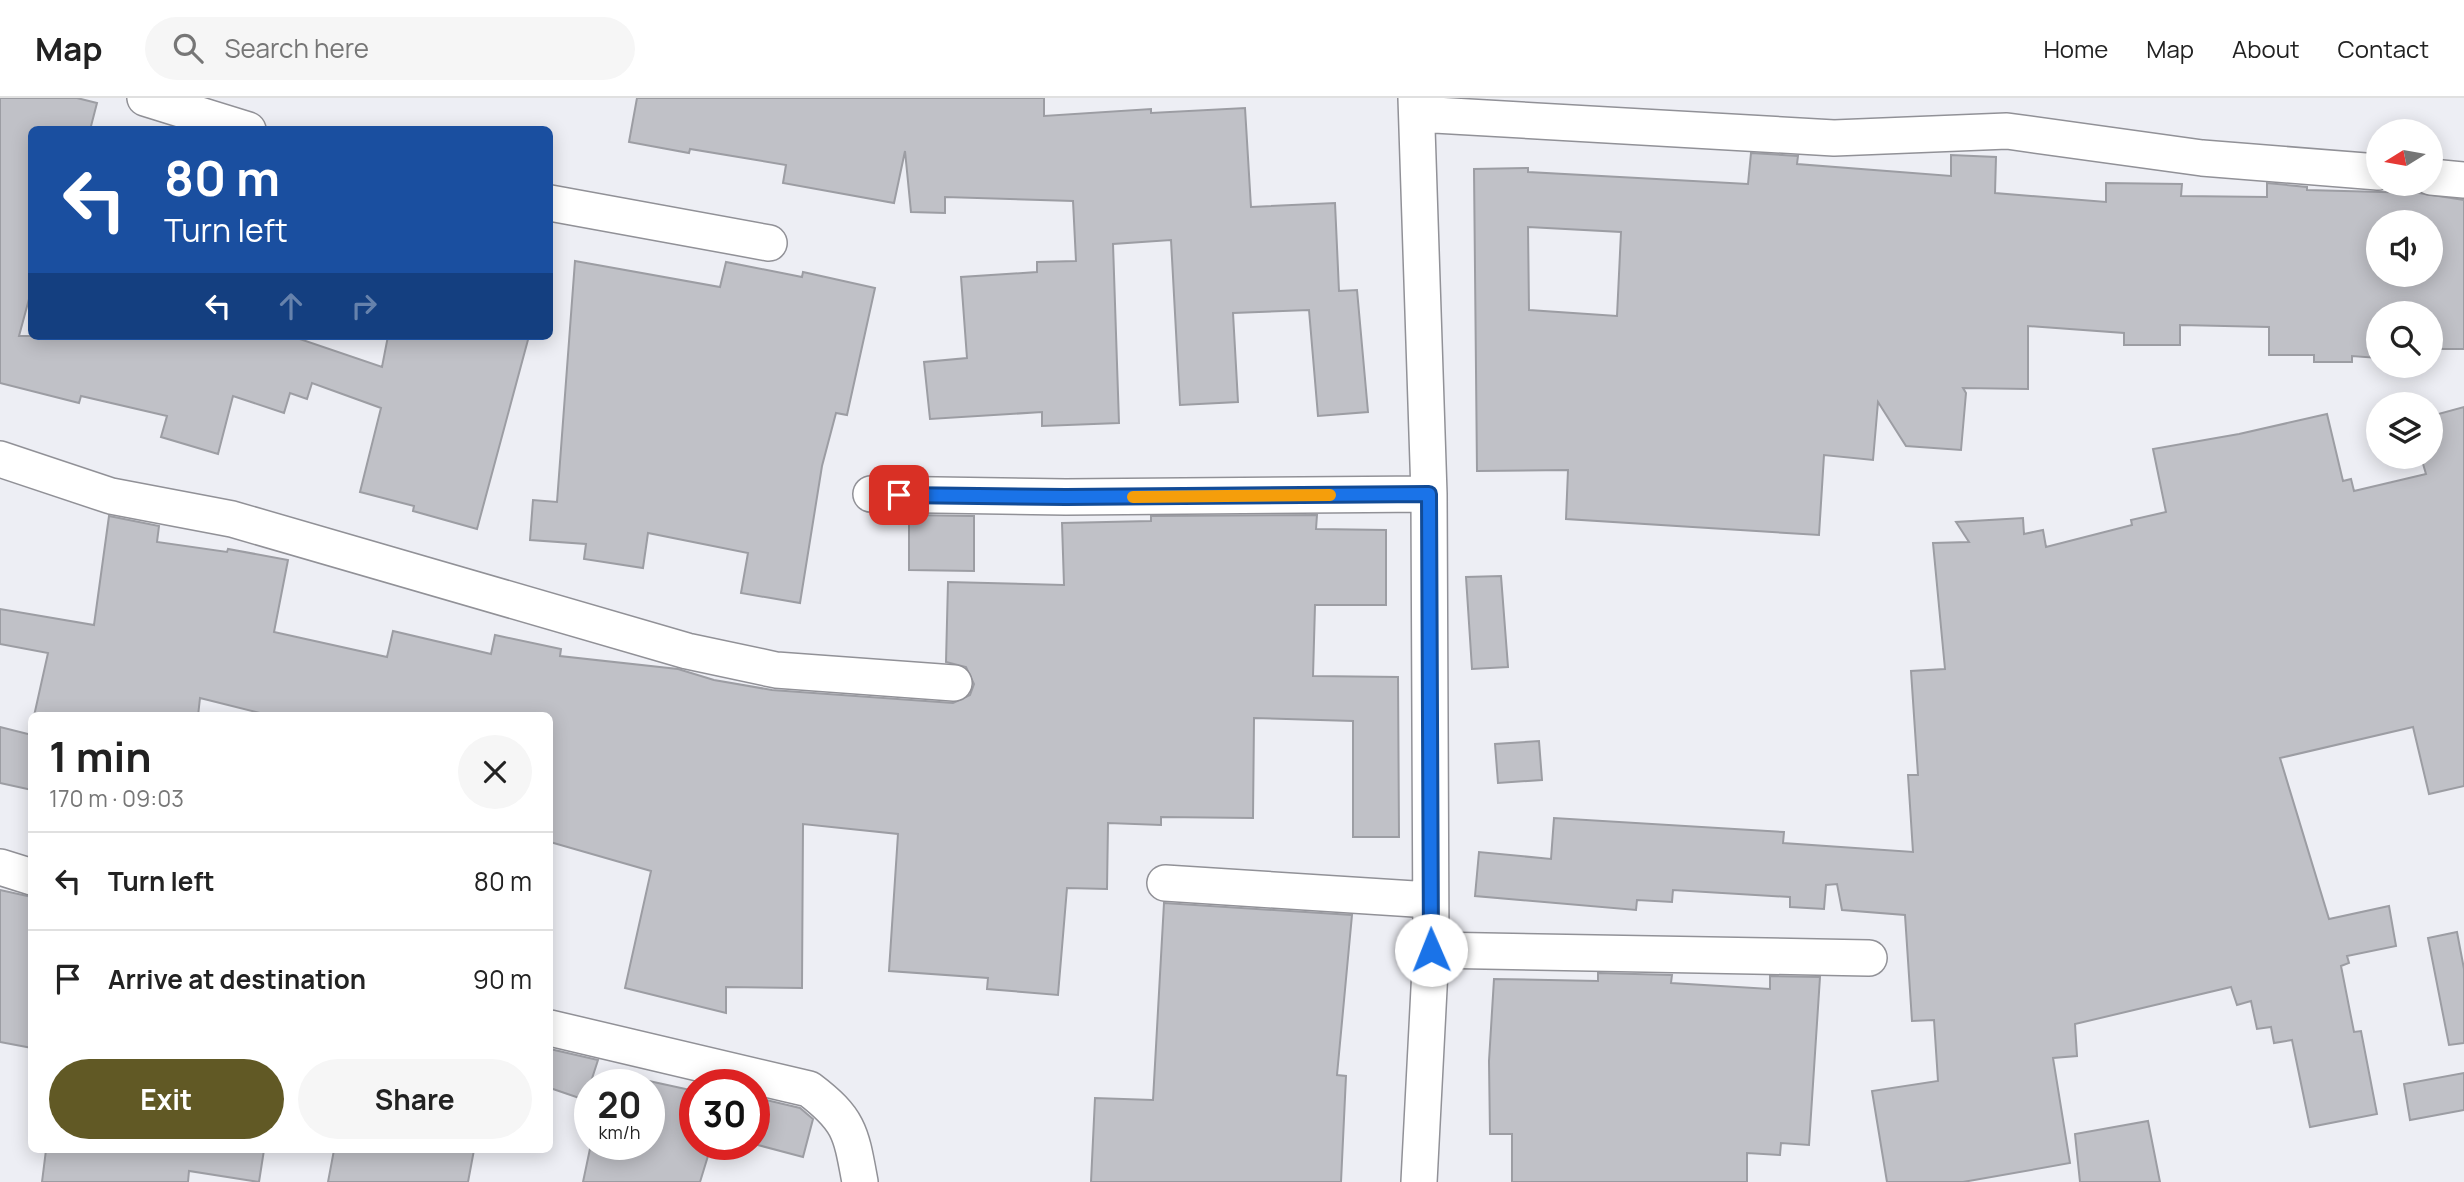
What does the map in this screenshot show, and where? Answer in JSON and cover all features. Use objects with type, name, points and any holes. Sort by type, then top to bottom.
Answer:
[{"type":"street","points":[[145,98],[235,126]]},
{"type":"street","points":[[1419,1182],[1431,950],[1429,494],[1416,106],[1834,138],[2007,131],[2202,158],[2366,172]]},
{"type":"street","points":[[2443,178],[2464,180]]},
{"type":"street","points":[[553,204],[769,243]]},
{"type":"street","points":[[0,459],[111,496],[232,520],[687,651],[776,670],[954,683]]},
{"type":"street","points":[[871,494],[1079,497],[1429,494]]},
{"type":"street","points":[[0,867],[28,876]]},
{"type":"street","points":[[1165,883],[1430,900]]},
{"type":"street","points":[[1431,950],[1869,958]]},
{"type":"street","points":[[553,1029],[809,1089],[837,1110],[853,1142],[860,1182]]},
{"type":"building","points":[[0,98],[77,98],[97,103],[91,126],[28,126],[28,303],[19,336],[28,336],[28,340],[303,340],[382,367],[387,340],[528,340],[477,529],[413,511],[414,506],[360,492],[381,408],[312,383],[307,399],[290,393],[284,413],[233,396],[218,454],[161,437],[167,416],[81,396],[79,403],[0,383]]},
{"type":"building","points":[[637,98],[1044,98],[1044,116],[1151,109],[1151,113],[1245,108],[1251,207],[1335,203],[1339,291],[1357,290],[1368,412],[1318,416],[1309,310],[1233,313],[1238,402],[1180,405],[1171,240],[1113,244],[1119,423],[1042,426],[1042,412],[930,419],[924,362],[967,358],[961,277],[1037,272],[1037,262],[1076,261],[1073,201],[945,197],[945,213],[911,212],[905,151],[894,203],[783,183],[786,165],[690,149],[689,153],[629,142]]},
{"type":"building","points":[[1751,153],[1798,156],[1797,164],[1951,176],[1951,155],[1996,157],[1995,193],[2106,202],[2106,183],[2182,184],[2181,196],[2267,197],[2267,183],[2307,187],[2307,190],[2366,192],[2366,196],[2438,196],[2464,200],[2464,349],[2443,349],[2443,301],[2366,301],[2366,357],[2352,356],[2352,362],[2314,362],[2314,355],[2269,355],[2269,327],[2180,325],[2180,345],[2124,345],[2124,333],[2028,326],[2028,389],[1963,388],[1966,393],[1961,450],[1906,446],[1878,402],[1873,460],[1824,455],[1819,535],[1566,519],[1568,470],[1477,471],[1474,169],[1528,168],[1528,172],[1748,184]],"holes":[[[1528,227],[1621,232],[1617,316],[1529,310]]]},
{"type":"building","points":[[575,261],[720,287],[726,262],[802,277],[803,272],[875,288],[847,415],[836,413],[822,466],[800,603],[741,593],[748,553],[648,533],[643,568],[584,559],[586,544],[530,540],[533,500],[557,502]]},
{"type":"building","points":[[2464,407],[2464,786],[2429,794],[2413,727],[2280,758],[2329,919],[2389,906],[2396,946],[2347,956],[2349,963],[2341,966],[2354,1032],[2361,1031],[2377,1114],[2310,1127],[2292,1040],[2274,1043],[2271,1027],[2257,1029],[2251,1001],[2237,1005],[2231,987],[2075,1024],[2077,1056],[2053,1058],[2070,1163],[1963,1182],[1887,1182],[1872,1091],[1938,1081],[1934,1020],[1912,1021],[1905,915],[1842,910],[1837,884],[1826,885],[1824,909],[1790,907],[1790,897],[1673,890],[1672,902],[1637,900],[1636,910],[1475,896],[1479,852],[1551,859],[1554,818],[1784,832],[1783,843],[1913,852],[1908,775],[1918,775],[1911,671],[1945,669],[1933,543],[1969,542],[1956,522],[2023,518],[2024,534],[2043,530],[2046,547],[2132,525],[2131,520],[2166,512],[2153,449],[2239,434],[2327,414],[2343,481],[2351,479],[2354,491],[2426,474],[2425,469],[2443,469],[2443,413]]},
{"type":"building","points":[[909,515],[974,516],[974,571],[909,570]]},
{"type":"building","points":[[1317,515],[1316,529],[1386,530],[1386,605],[1315,605],[1313,676],[1398,677],[1399,837],[1353,837],[1353,721],[1254,718],[1253,818],[1161,817],[1161,825],[1108,823],[1107,889],[1067,888],[1058,995],[987,989],[988,978],[889,971],[898,834],[803,824],[802,988],[726,987],[726,1013],[625,988],[651,871],[553,843],[553,712],[256,712],[200,698],[198,712],[35,712],[48,653],[0,644],[0,609],[94,625],[109,516],[159,526],[157,542],[227,552],[228,549],[288,560],[274,632],[387,657],[393,631],[491,654],[495,635],[561,649],[560,656],[678,669],[714,680],[772,690],[953,703],[970,695],[974,684],[966,667],[946,662],[948,582],[1064,585],[1062,523],[1151,521],[1151,516]]},
{"type":"building","points":[[1501,576],[1508,667],[1472,669],[1466,577]]},
{"type":"building","points":[[0,727],[28,734],[28,789],[0,783]]},
{"type":"building","points":[[1539,741],[1542,780],[1498,783],[1495,744]]},
{"type":"building","points":[[0,890],[28,896],[28,1047],[0,1042]]},
{"type":"building","points":[[1164,903],[1352,915],[1337,1075],[1346,1076],[1341,1182],[1091,1182],[1095,1098],[1153,1100]]},
{"type":"building","points":[[2457,932],[2464,969],[2464,1043],[2449,1045],[2428,938]]},
{"type":"building","points":[[1598,973],[1672,975],[1671,983],[1770,989],[1770,976],[1820,977],[1809,1145],[1781,1143],[1780,1155],[1747,1153],[1747,1182],[1512,1182],[1512,1134],[1490,1134],[1489,1061],[1494,979],[1598,981]]},
{"type":"building","points":[[553,1050],[598,1060],[595,1069],[574,1069],[574,1096],[553,1089]]},
{"type":"building","points":[[2464,1073],[2464,1110],[2410,1120],[2404,1084]]},
{"type":"building","points":[[665,1084],[679,1088],[679,1160],[707,1160],[700,1182],[583,1182],[588,1160],[665,1160]]},
{"type":"building","points":[[770,1101],[800,1108],[813,1119],[803,1157],[770,1148]]},
{"type":"building","points":[[2148,1121],[2160,1182],[2080,1182],[2075,1134]]},
{"type":"building","points":[[46,1153],[264,1153],[259,1182],[189,1171],[188,1182],[42,1182]]},
{"type":"building","points":[[333,1153],[473,1153],[468,1182],[328,1182]]},
{"type":"slow traffic","points":[[1133,497],[1330,495]]},
{"type":"route","points":[[899,495],[1066,497],[1429,494],[1431,950]]}]
